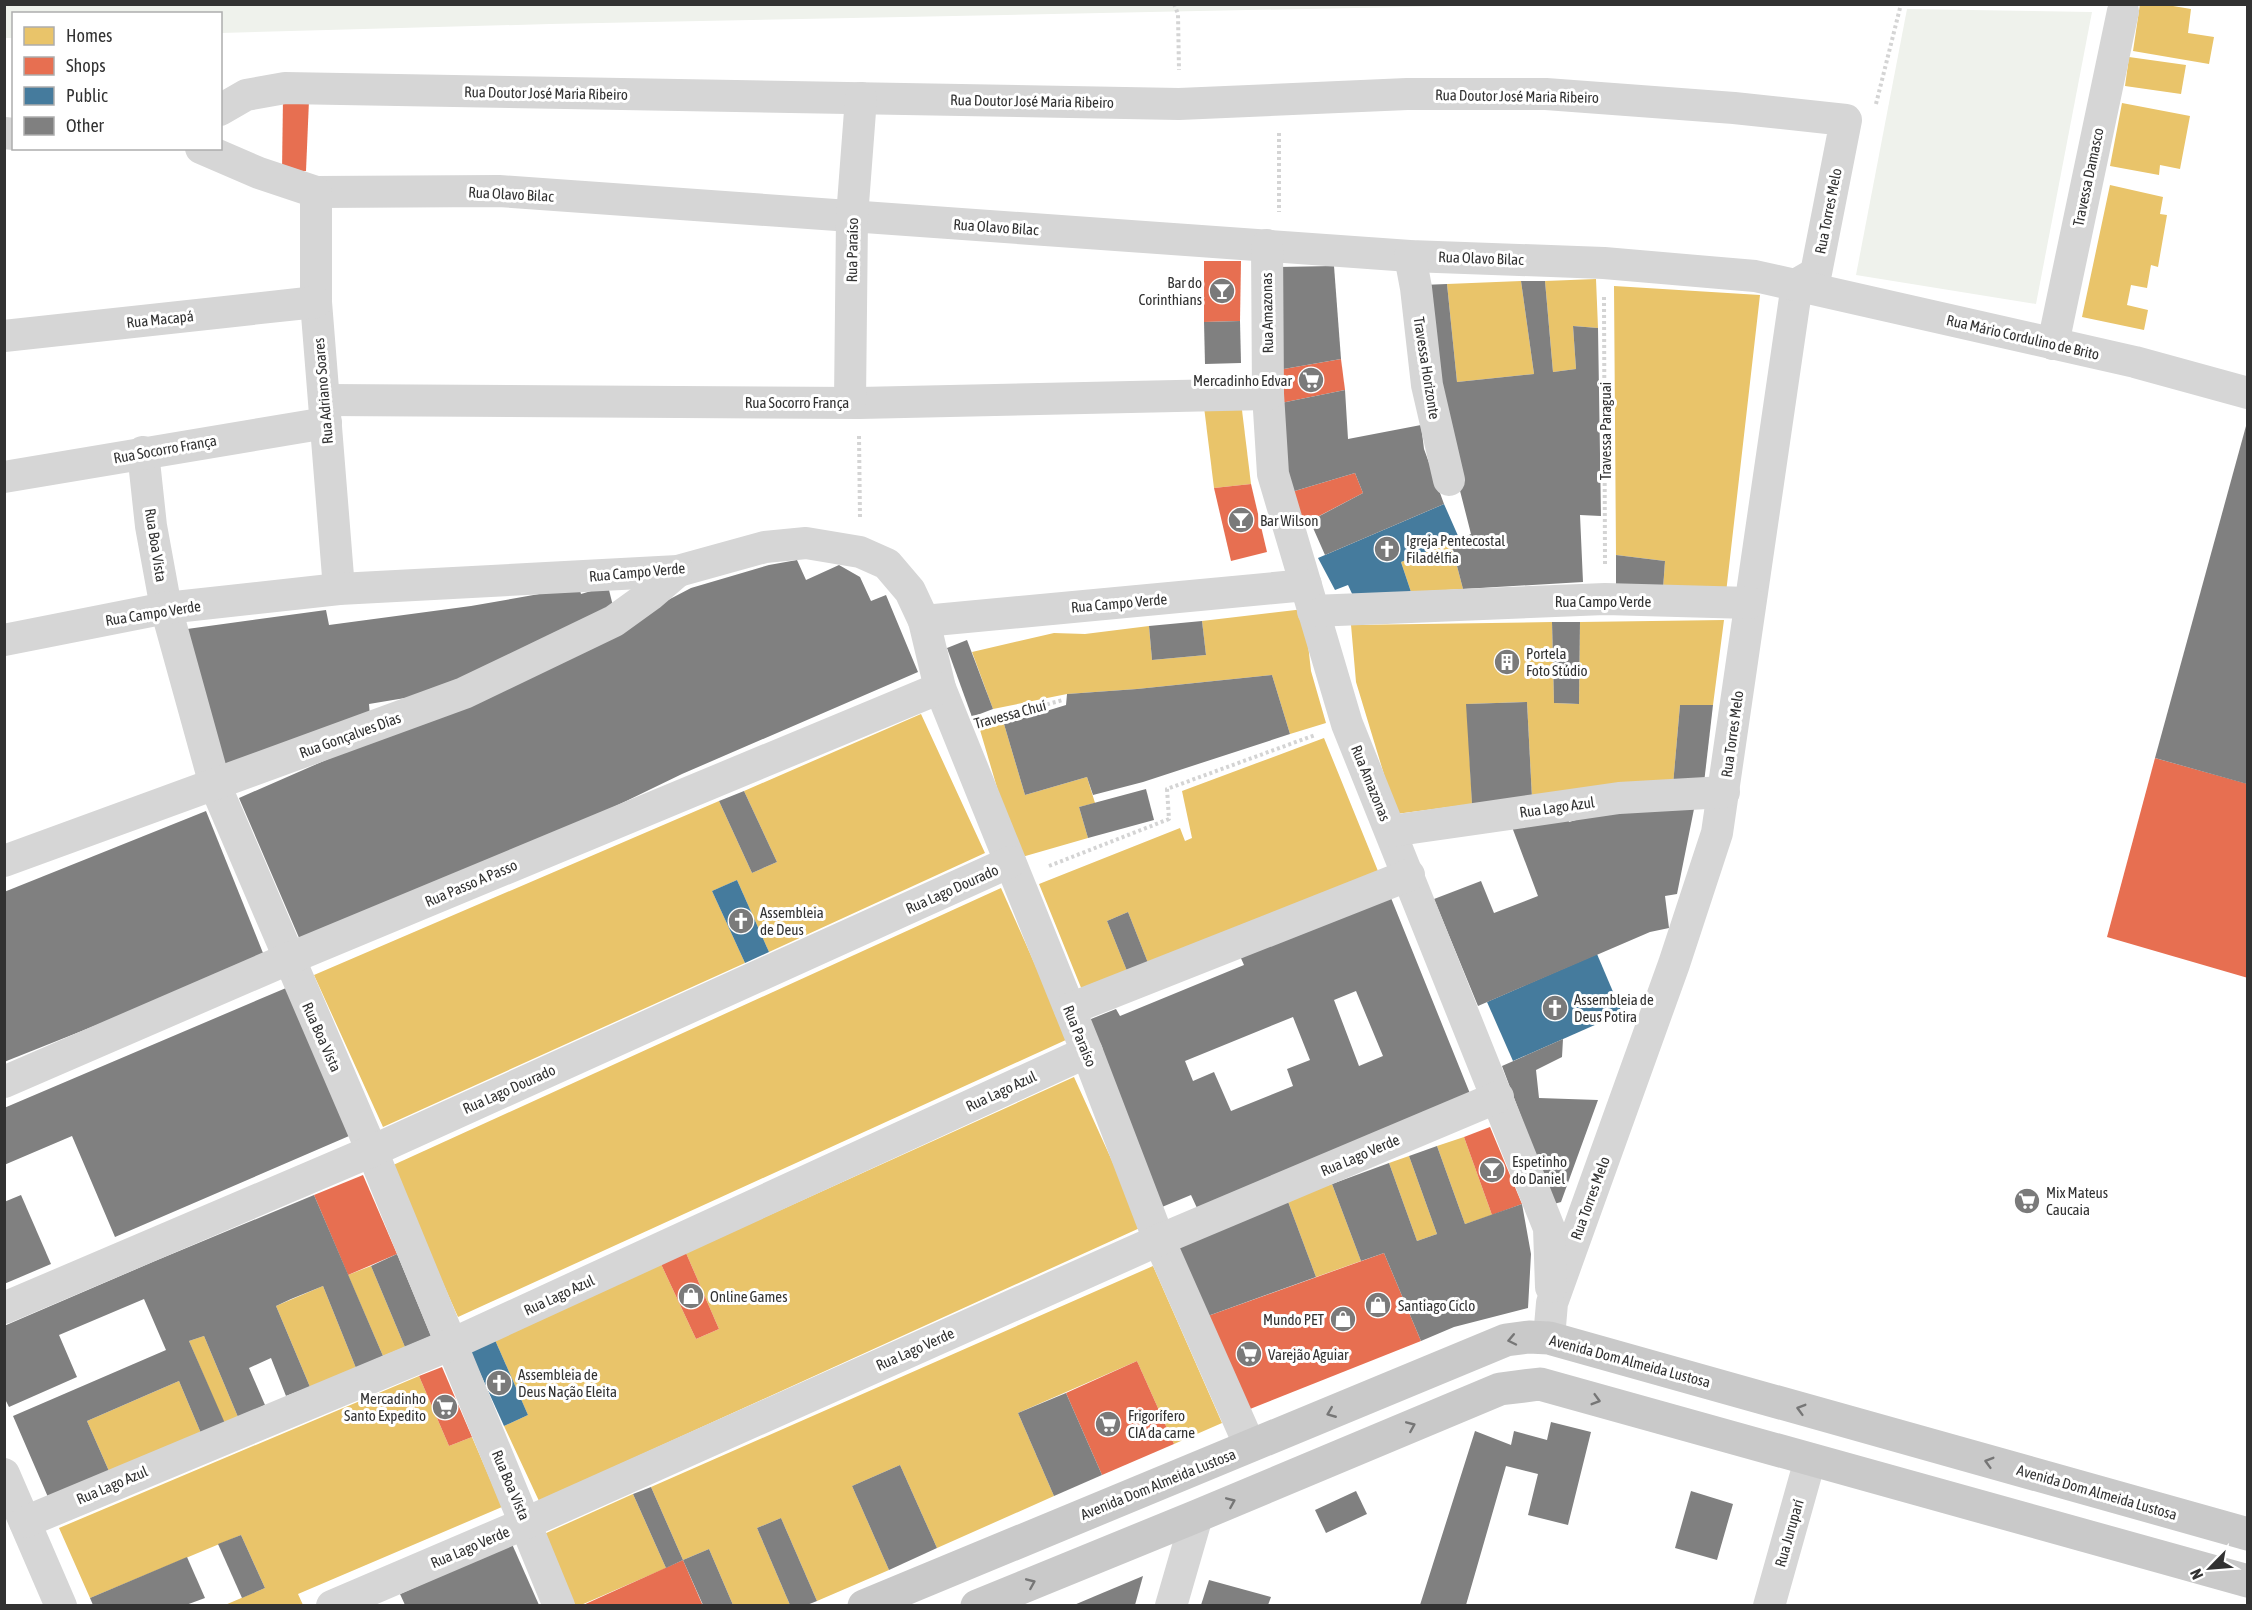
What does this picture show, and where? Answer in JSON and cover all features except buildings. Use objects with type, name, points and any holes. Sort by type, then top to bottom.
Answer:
[{"type":"main road","name":"Avenida Dom Almeida Lustosa","points":[[864,1605],[1506,1340],[1529,1337],[1549,1338],[2247,1534]]},
{"type":"main road","points":[[977,1605],[1500,1389],[1540,1384],[2247,1581]]},
{"type":"main road","points":[[1093,1510],[1107,1552]]},
{"type":"street","name":"Travessa Damasco","points":[[2053,344],[2122,11]]},
{"type":"street","name":"Rua Doutor José Maria Ribeiro","points":[[222,109],[246,95],[285,88],[1179,104],[1407,94],[1546,94],[1734,108],[1846,120]]},
{"type":"street","name":"Rua Paraíso","points":[[855,402],[852,217],[861,98]]},
{"type":"street","name":"Rua Torres Melo","points":[[1549,1338],[1552,1303],[1674,964],[1717,833],[1797,284],[1816,273],[1846,120]]},
{"type":"street","name":"Rua Olavo Bilac","points":[[206,150],[259,173],[316,192],[499,191],[1410,256],[1604,263],[1755,276],[1797,284]]},
{"type":"street","name":"Rua Adriano Soares","points":[[316,192],[316,302],[339,589]]},
{"type":"street","name":"Rua Amazonas","points":[[1273,245],[1268,394],[1274,474],[1347,724],[1549,1228],[1552,1303]]},
{"type":"street","name":"Travessa Horizonte","points":[[1410,256],[1427,385],[1449,480]]},
{"type":"street","name":"Rua Mário Cordulino de Brito","points":[[1797,284],[2135,362],[2247,393]]},
{"type":"street","name":"Rua Macapá","points":[[4,336],[316,302]]},
{"type":"street","name":"Rua Socorro França","points":[[4,477],[143,452],[326,412],[1268,394]]},
{"type":"street","name":"Rua Boa Vista","points":[[143,452],[151,526],[166,608],[215,785],[372,1151],[559,1605]]},
{"type":"street","name":"Rua Campo Verde","points":[[4,640],[166,608],[339,589],[678,571],[765,547],[806,543],[860,552],[887,564],[910,591],[924,621],[1310,598],[1605,599],[1750,603]]},
{"type":"street","name":"Rua Gonçalves Días","points":[[4,861],[465,693],[614,621],[678,571]]},
{"type":"street","name":"Rua Paraíso","points":[[924,621],[940,688],[1070,1009],[1159,1240],[1250,1446]]},
{"type":"street","name":"Rua Passo A Passo","points":[[4,1082],[288,959],[940,688]]},
{"type":"street","name":"Rua Lago Azul","points":[[1391,831],[1619,798],[1724,792]]},
{"type":"street","name":"Rua Lago Dourado","points":[[4,1308],[372,1151],[1014,870]]},
{"type":"street","points":[[1070,1009],[1409,875]]},
{"type":"street","name":"Rua Lago Azul","points":[[25,1522],[452,1344],[1087,1052]]},
{"type":"street","name":"Rua Lago Verde","points":[[332,1605],[526,1523],[1159,1240],[1498,1097]]},
{"type":"street","name":"Rua Juruparí","points":[[1769,1605],[1810,1460]]},
{"type":"street","points":[[4,1474],[61,1605]]},
{"type":"street","points":[[1171,1605],[1197,1516]]},
{"type":"path","points":[[1174,4],[1178,14],[1179,104]]},
{"type":"path","points":[[1846,120],[1862,123],[1872,120],[1901,4]]},
{"type":"path","points":[[1273,245],[1279,99]]},
{"type":"path","name":"Travessa Paraguai","points":[[1604,263],[1605,599]]},
{"type":"path","points":[[855,402],[860,552]]},
{"type":"path","name":"Travessa Chuí","points":[[956,727],[1063,700]]},
{"type":"path","name":"Rua Lago Dourado","points":[[1014,870],[1169,819],[1167,789],[1347,724]]},
{"type":"shaded area","points":[[5,4],[1503,5],[550,24],[222,33],[222,12],[12,12],[12,38],[5,38]]},
{"type":"shaded area","points":[[1907,9],[2092,12],[2036,304],[1856,275]]},
{"type":"place","name":"Bar do Corinthians","points":[[1222,291]]},
{"type":"place","name":"Mercadinho Edvar","points":[[1311,380]]},
{"type":"place","name":"Bar Wilson","points":[[1241,520]]},
{"type":"place","name":"Igreja Pentecostal Filadélfia","points":[[1387,549]]},
{"type":"place","name":"Portela Foto Stúdio","points":[[1507,662]]},
{"type":"place","name":"Assembleia de Deus","points":[[741,921]]},
{"type":"place","name":"Assembleia de Deus Potira","points":[[1555,1008]]},
{"type":"place","name":"Espetinho do Daniel","points":[[1492,1170]]},
{"type":"place","name":"Mix Mateus Caucaia","points":[[2027,1201]]},
{"type":"place","name":"Online Games","points":[[691,1296]]},
{"type":"place","name":"Santiago Ciclo","points":[[1378,1305]]},
{"type":"place","name":"Mundo PET","points":[[1343,1319]]},
{"type":"place","name":"Varejão Aguiar","points":[[1249,1354]]},
{"type":"place","name":"Assembleia de Deus Nação Eleita","points":[[499,1383]]},
{"type":"place","name":"Mercadinho Santo Expedito","points":[[445,1407]]},
{"type":"place","name":"Frigorífero CIA da carne","points":[[1108,1424]]}]
